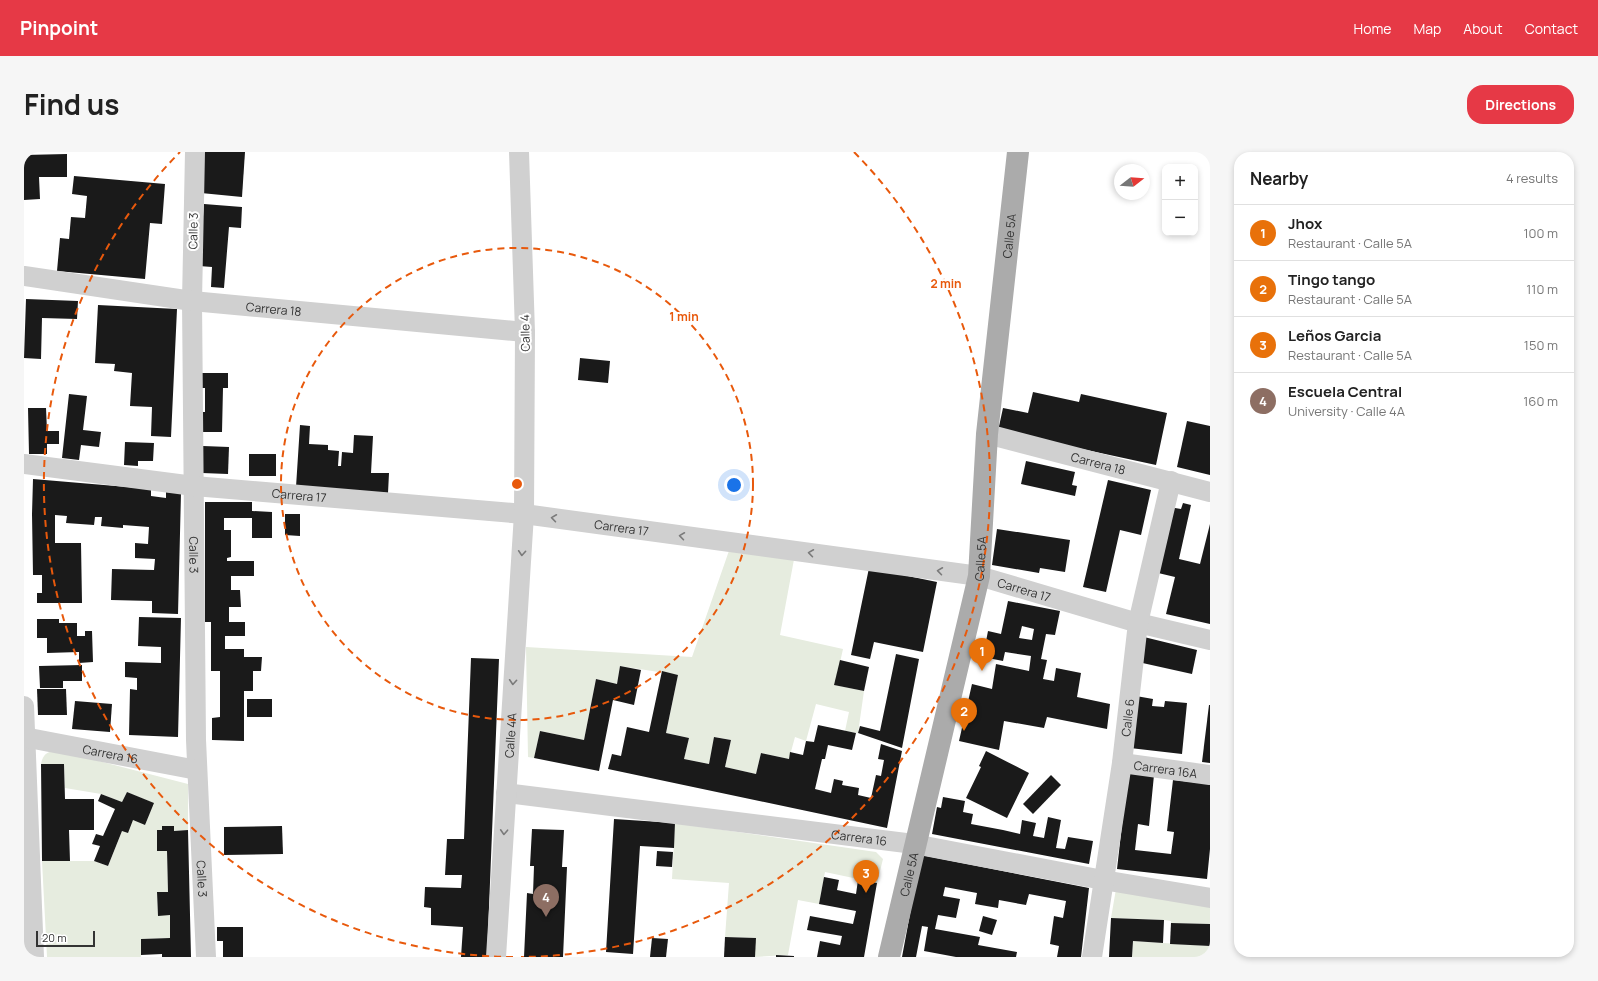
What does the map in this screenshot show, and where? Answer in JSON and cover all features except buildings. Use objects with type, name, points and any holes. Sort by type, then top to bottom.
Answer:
[{"type":"main road","name":"Calle 5A","points":[[889,957],[914,844],[978,576],[987,434],[1018,152]]},
{"type":"street","name":"Calle 3","points":[[195,152],[192,301],[197,770],[206,957]]},
{"type":"street","name":"Calle 4","points":[[519,152],[525,332],[524,514]]},
{"type":"street","name":"Carrera 18","points":[[24,276],[192,301],[525,332]]},
{"type":"street","name":"Carrera 18","points":[[987,434],[1210,492]]},
{"type":"street","name":"Carrera 17","points":[[24,464],[194,486],[524,514],[978,576],[1138,624],[1210,640]]},
{"type":"street","name":"Calle 6","points":[[1092,957],[1122,763],[1138,624],[1171,481]]},
{"type":"street","name":"Calle 4A","points":[[496,957],[524,514]]},
{"type":"street","points":[[24,706],[33,957]]},
{"type":"street","name":"Carrera 16","points":[[24,737],[197,770]]},
{"type":"street","name":"Carrera 16A","points":[[1122,763],[1210,775]]},
{"type":"street","name":"Carrera 16","points":[[506,793],[914,844],[1103,880],[1210,898]]},
{"type":"street","points":[[24,935],[33,957]]},
{"type":"shaded area","points":[[731,545],[795,554],[780,635],[843,649],[835,685],[864,691],[858,733],[845,731],[849,712],[816,704],[806,741],[795,737],[789,759],[761,753],[756,774],[725,767],[731,740],[715,737],[709,764],[684,759],[689,738],[666,733],[678,675],[620,666],[617,684],[596,679],[584,740],[540,731],[534,758],[528,757],[526,647],[692,657]]},
{"type":"shaded area","points":[[56,750],[188,784],[188,830],[174,831],[174,826],[162,826],[162,830],[157,830],[157,851],[167,851],[168,892],[157,893],[158,915],[170,915],[170,938],[141,939],[141,957],[47,957],[42,861],[94,861],[108,866],[122,831],[133,820],[145,825],[153,803],[127,792],[122,802],[101,794],[65,788],[64,764],[41,764],[46,754]]},
{"type":"shaded area","points":[[675,823],[876,852],[883,859],[877,883],[825,872],[819,904],[798,900],[788,955],[755,957],[755,938],[725,937],[729,883],[672,879]]},
{"type":"shaded area","points":[[1116,889],[1210,901],[1210,924],[1171,923],[1171,921],[1164,920],[1111,918]]},
{"type":"shaded area","points":[[1133,941],[1210,946],[1210,957],[1132,957]]},
{"type":"place","name":"Jhox","points":[[982,671]]},
{"type":"place","name":"Tingo tango","points":[[964,731]]},
{"type":"place","name":"Leños Garcia","points":[[866,893]]},
{"type":"place","name":"Escuela Central","points":[[546,917]]}]
